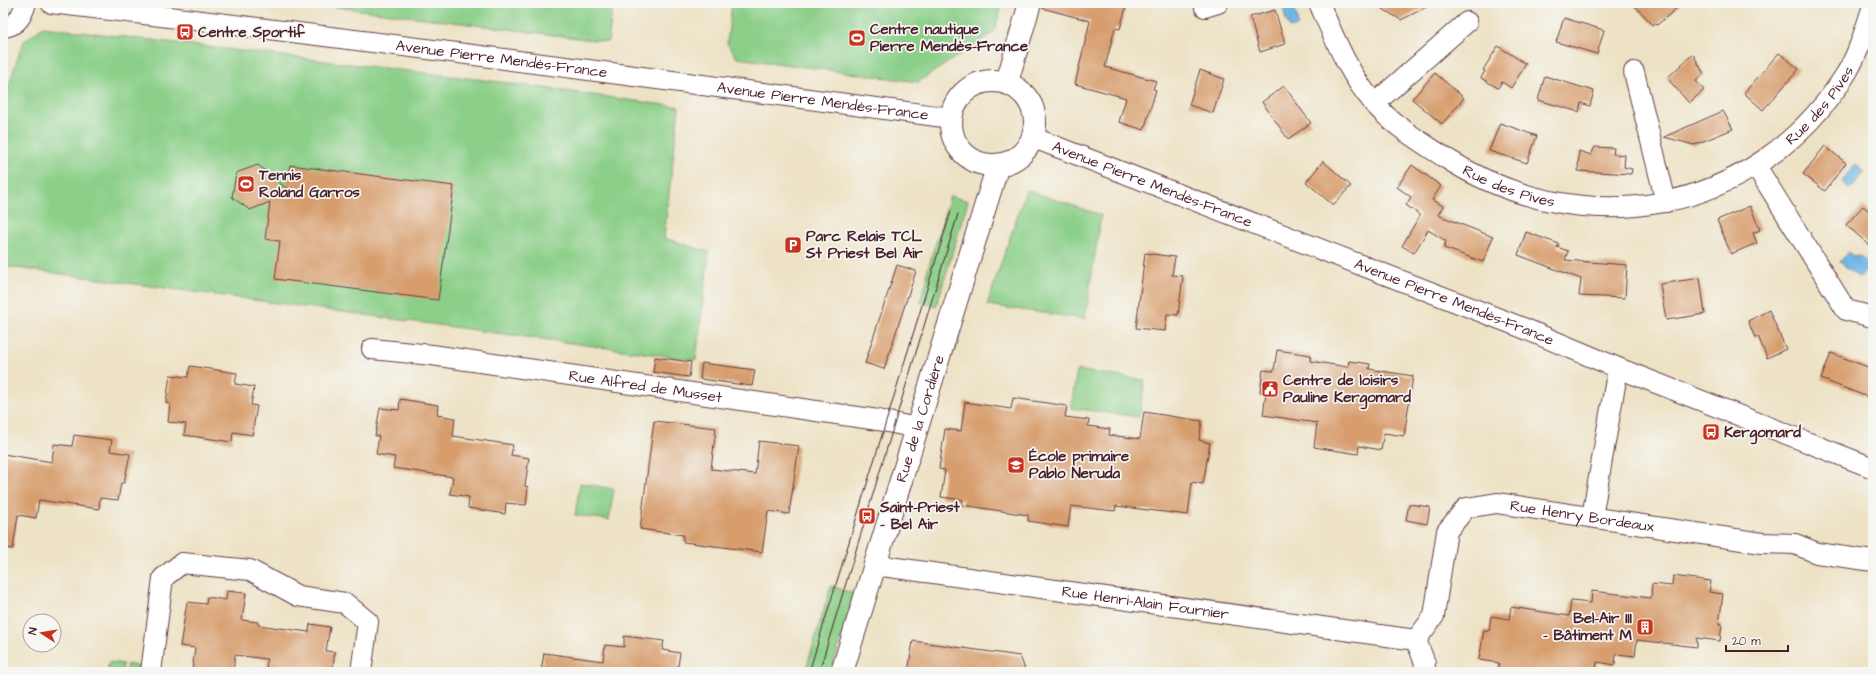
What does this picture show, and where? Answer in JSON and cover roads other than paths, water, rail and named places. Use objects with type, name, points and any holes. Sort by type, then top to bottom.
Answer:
[{"type":"street","points":[[3,27],[10,27],[22,17],[26,3]]},
{"type":"street","name":"Avenue Pierre Mendès-France","points":[[51,3],[306,33],[951,118]]},
{"type":"street","points":[[1007,82],[1030,3]]},
{"type":"street","name":"Rue des Pives","points":[[1319,3],[1335,41],[1362,88],[1374,104],[1402,130],[1453,162],[1508,190],[1563,204],[1612,208],[1648,206],[1666,202],[1722,184],[1756,166],[1781,149],[1811,119],[1844,77],[1865,55],[1873,6]]},
{"type":"street","points":[[1374,104],[1468,22]]},
{"type":"street","points":[[1634,72],[1666,202]]},
{"type":"street","points":[[989,80],[1007,82],[1017,86],[1026,94],[1036,114],[1034,138],[1017,159],[998,166],[983,164],[972,160],[957,145],[951,132],[951,118],[956,101],[966,90],[977,83],[989,80]]},
{"type":"street","name":"Avenue Pierre Mendès-France","points":[[1034,138],[1523,328],[1618,368],[1873,468]]},
{"type":"street","name":"Rue de la Cordière","points":[[842,672],[998,166]]},
{"type":"street","points":[[1756,166],[1846,310],[1873,317]]},
{"type":"street","name":"Rue Alfred de Musset","points":[[372,349],[439,356],[870,418],[917,428]]},
{"type":"street","points":[[1592,517],[1618,368]]},
{"type":"street","name":"Rue Henry Bordeaux","points":[[1416,640],[1434,616],[1447,531],[1466,508],[1497,503],[1762,543],[1794,544],[1816,553],[1873,560]]},
{"type":"street","points":[[151,672],[163,578],[182,563],[250,570],[298,596],[345,603],[368,622],[361,672]]},
{"type":"street","name":"Rue Henri-Alain Fournier","points":[[875,565],[1416,640]]},
{"type":"street","points":[[1416,640],[1425,663],[1424,672]]},
{"type":"water","points":[[1283,3],[1292,3],[1298,26],[1290,28],[1285,17]]},
{"type":"water","points":[[1856,164],[1865,172],[1850,189],[1842,182]]},
{"type":"water","points":[[1848,252],[1854,257],[1860,256],[1868,263],[1867,269],[1859,278],[1840,262]]},
{"type":"tram line","points":[[809,672],[951,211]]},
{"type":"tram line","points":[[819,672],[958,214]]},
{"type":"place","name":"Centre Sportif","points":[[185,32]]},
{"type":"place","name":"Centre nautique Pierre Mendès-France","points":[[857,38]]},
{"type":"place","name":"Tennis Roland Garros","points":[[246,184]]},
{"type":"place","name":"Parc Relais TCL St Priest Bel Air","points":[[793,245]]},
{"type":"place","name":"Centre de loisirs Pauline Kergomard","points":[[1270,389]]},
{"type":"place","name":"Kergomard","points":[[1711,432]]},
{"type":"place","name":"École primaire Pablo Neruda","points":[[1016,465]]},
{"type":"place","name":"Saint-Priest - Bel Air","points":[[867,516]]},
{"type":"place","name":"Bel-Air III - Bâtiment M","points":[[1645,627]]}]
